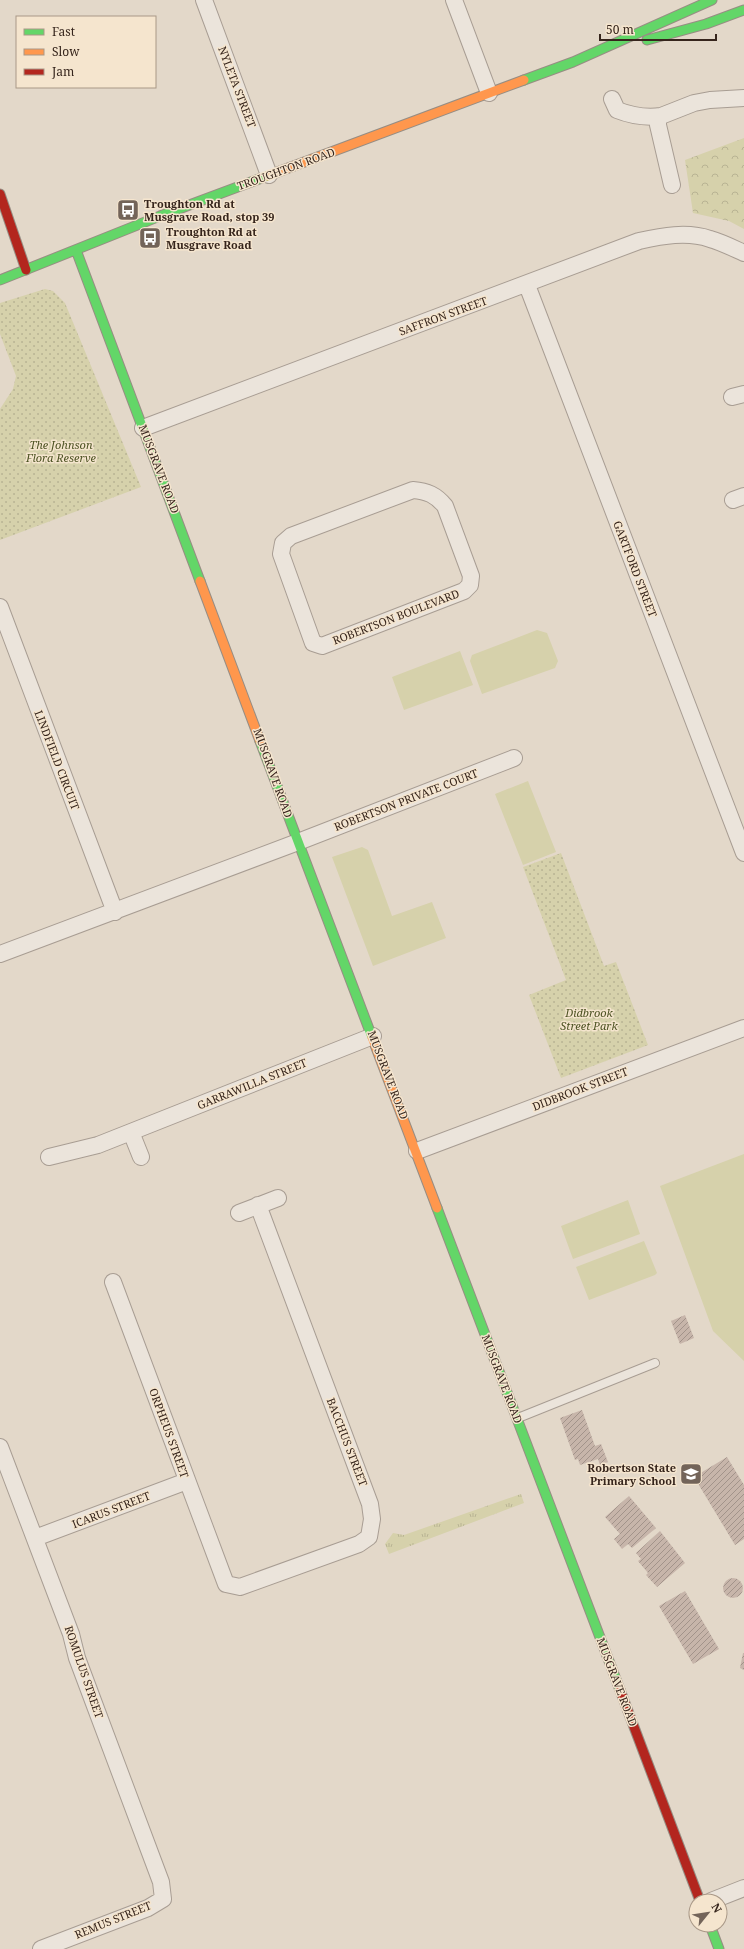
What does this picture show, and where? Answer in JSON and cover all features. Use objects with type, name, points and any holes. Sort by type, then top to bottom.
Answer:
[{"type":"street","name":"NYLETA STREET","points":[[204,0],[270,175]]},
{"type":"street","points":[[454,0],[490,93]]},
{"type":"street","name":"TROUGHTON ROAD","points":[[0,280],[270,175],[572,62],[703,2]]},
{"type":"street","points":[[703,2],[706,24]]},
{"type":"street","name":"TROUGHTON ROAD","points":[[572,62],[706,24],[744,10]]},
{"type":"street","points":[[612,99],[617,110],[639,117],[661,116],[694,103],[744,98]]},
{"type":"street","points":[[661,116],[658,120],[658,125],[672,185]]},
{"type":"street","points":[[0,194],[26,270]]},
{"type":"street","name":"SAFFRON STREET","points":[[144,428],[527,285],[640,241],[665,236],[696,235],[709,238],[744,253]]},
{"type":"street","name":"MUSGRAVE ROAD","points":[[76,250],[298,842],[417,1151],[697,1893]]},
{"type":"street","name":"GARTFORD STREET","points":[[527,285],[744,854]]},
{"type":"street","name":"ROBERTSON BOULEVARD","points":[[413,490],[424,491],[437,497],[445,506],[471,576],[470,585],[464,591],[322,646],[313,643],[281,554],[283,543],[291,536],[413,490]]},
{"type":"street","name":"LINDFIELD CIRCUIT","points":[[0,607],[115,912]]},
{"type":"street","name":"ROBERTSON PRIVATE COURT","points":[[298,842],[514,758]]},
{"type":"street","points":[[0,954],[298,842]]},
{"type":"street","name":"DIDBROOK STREET","points":[[417,1151],[744,1028]]},
{"type":"street","name":"GARRAWILLA STREET","points":[[49,1158],[98,1145],[373,1036]]},
{"type":"street","points":[[131,1132],[141,1157]]},
{"type":"street","points":[[239,1212],[278,1198]]},
{"type":"street","name":"BACCHUS STREET","points":[[226,1584],[240,1587],[359,1544],[369,1537],[372,1519],[370,1504],[258,1206]]},
{"type":"street","name":"ORPHEUS STREET","points":[[113,1282],[226,1584]]},
{"type":"street","name":"ROMULUS STREET","points":[[0,1446],[71,1634],[77,1658],[161,1882],[162,1899]]},
{"type":"street","name":"ICARUS STREET","points":[[35,1538],[187,1481]]},
{"type":"street","points":[[728,1894],[744,1888]]},
{"type":"street","name":"REMUS STREET","points":[[41,1949],[148,1908],[162,1899]]},
{"type":"street","points":[[713,1933],[719,1949]]},
{"type":"lane","points":[[517,1418],[655,1363]]},
{"type":"green space","points":[[744,138],[744,229],[729,221],[693,213],[685,160]]},
{"type":"green space","name":"The Johnson Flora Reserve","points":[[45,289],[53,291],[65,303],[141,487],[0,540],[0,409],[13,389],[16,376],[0,334],[0,303]]},
{"type":"green space","points":[[537,630],[547,633],[558,661],[555,668],[482,694],[470,661],[472,655]]},
{"type":"green space","points":[[460,651],[473,685],[404,710],[392,677]]},
{"type":"green space","points":[[528,781],[556,852],[523,865],[495,794]]},
{"type":"green space","points":[[362,847],[368,850],[392,916],[432,902],[446,938],[373,966],[332,857]]},
{"type":"green space","name":"Didbrook Street Park","points":[[561,853],[604,966],[616,962],[648,1045],[561,1078],[529,995],[566,980],[523,867]]},
{"type":"green space","points":[[744,1154],[744,1361],[713,1331],[660,1186]]},
{"type":"green space","points":[[628,1200],[640,1234],[573,1259],[561,1226]]},
{"type":"green space","points":[[644,1241],[657,1273],[589,1300],[576,1267]]},
{"type":"green space","points":[[521,1494],[524,1503],[389,1554],[385,1544],[393,1533],[404,1535]]},
{"type":"building","points":[[685,1315],[694,1338],[680,1344],[671,1321]]},
{"type":"building","points":[[582,1410],[595,1446],[601,1444],[608,1462],[600,1465],[598,1459],[580,1465],[578,1459],[575,1460],[560,1418]]},
{"type":"building","points":[[727,1457],[744,1485],[744,1539],[735,1545],[694,1477]]},
{"type":"building","points":[[629,1496],[656,1528],[632,1548],[628,1544],[622,1549],[614,1539],[620,1534],[605,1517]]},
{"type":"building","points":[[660,1531],[685,1563],[657,1587],[646,1575],[648,1573],[638,1561],[641,1559],[636,1553]]},
{"type":"building","points":[[733,1578],[740,1581],[743,1588],[740,1595],[733,1598],[726,1595],[723,1588],[726,1581]]},
{"type":"building","points":[[685,1591],[719,1649],[693,1664],[659,1606]]},
{"type":"building","points":[[744,1653],[744,1670],[740,1668]]},
{"type":"traffic: fast","points":[[524,80],[573,62],[712,0]]},
{"type":"traffic: fast","points":[[647,40],[706,24],[744,10]]},
{"type":"traffic: fast","points":[[0,280],[160,216],[267,176]]},
{"type":"traffic: fast","points":[[76,250],[200,581]]},
{"type":"traffic: fast","points":[[260,741],[372,1037]]},
{"type":"traffic: fast","points":[[437,1208],[620,1690]]},
{"type":"traffic: fast","points":[[713,1933],[719,1949]]},
{"type":"traffic: slow","points":[[267,176],[524,80]]},
{"type":"traffic: slow","points":[[200,581],[260,741]]},
{"type":"traffic: slow","points":[[372,1037],[437,1208]]},
{"type":"traffic: jam","points":[[0,194],[26,270]]},
{"type":"traffic: jam","points":[[620,1690],[697,1893]]},
{"type":"place","name":"Troughton Rd at Musgrave Road, stop 39","points":[[128,210]]},
{"type":"place","name":"Troughton Rd at Musgrave Road","points":[[150,238]]},
{"type":"place","name":"Robertson State Primary School","points":[[691,1474]]}]
